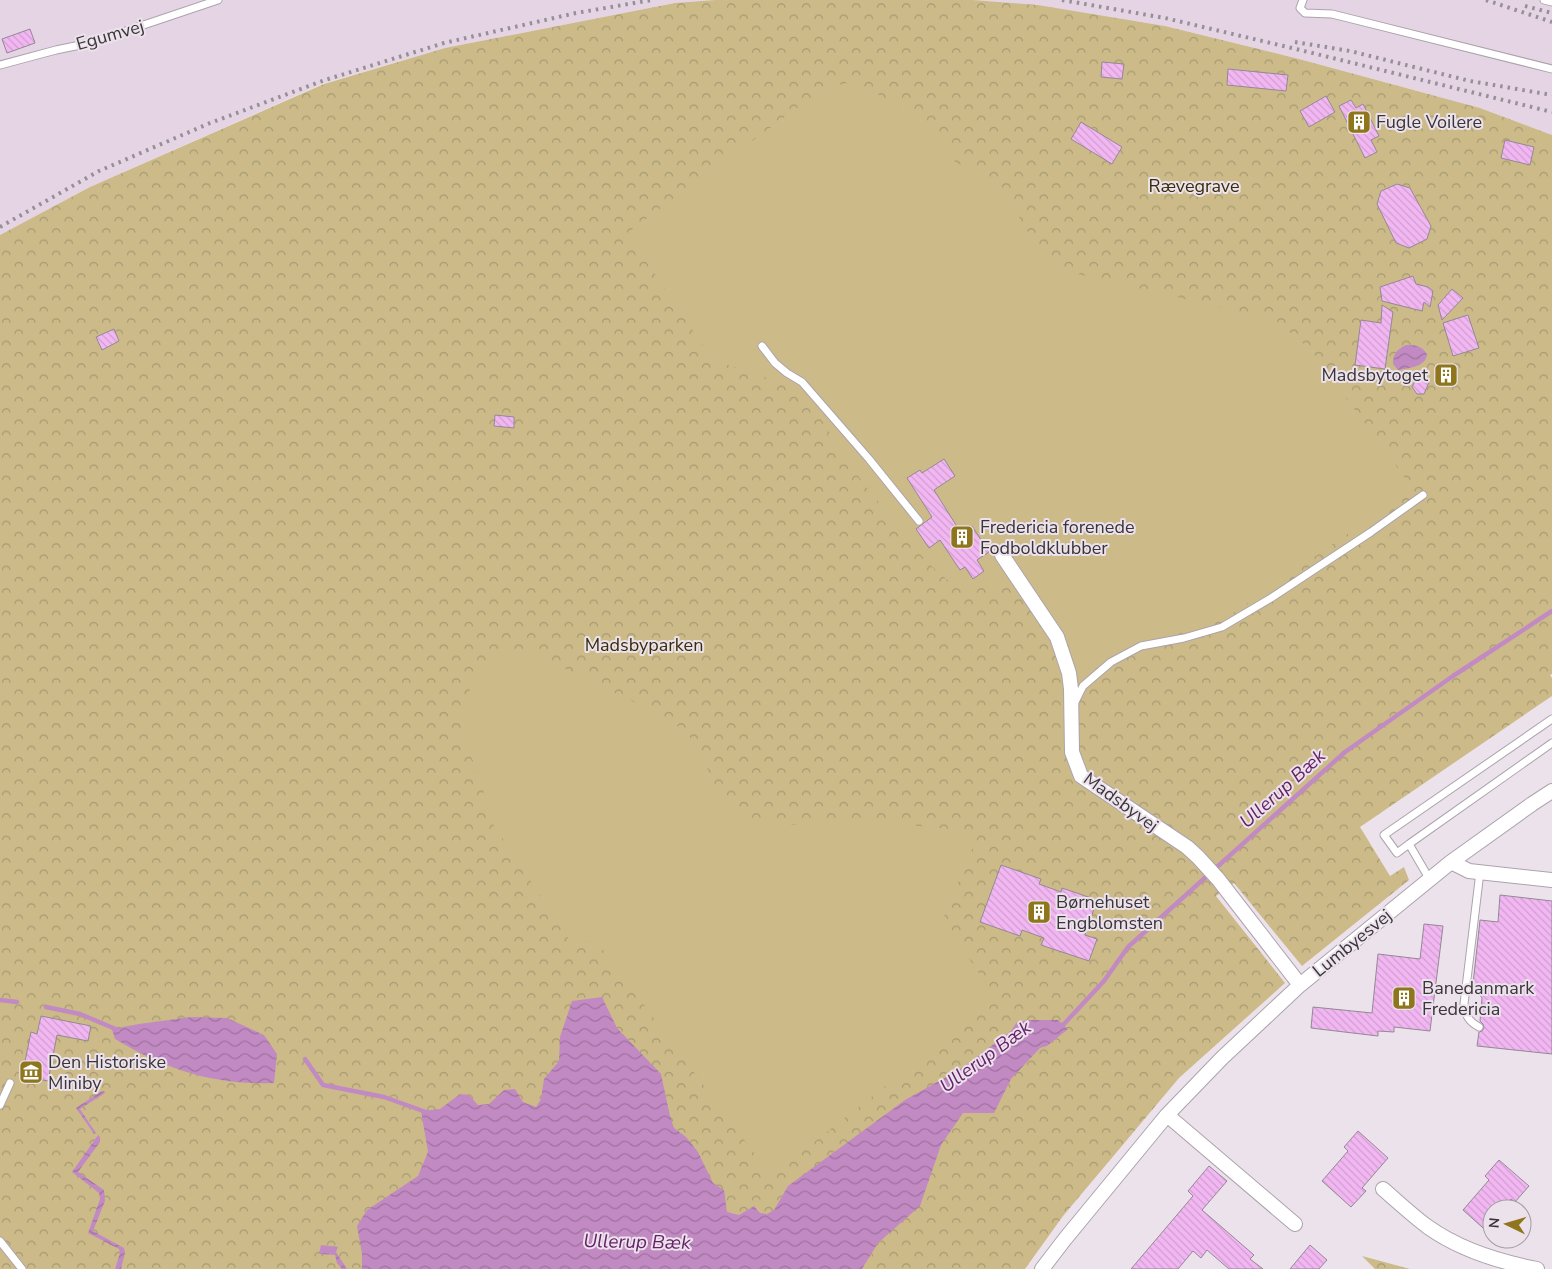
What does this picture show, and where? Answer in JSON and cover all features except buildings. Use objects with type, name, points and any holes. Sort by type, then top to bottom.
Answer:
[{"type":"street","name":"Madsbyvej","points":[[1002,555],[1057,637],[1069,673],[1072,752],[1081,776],[1187,847],[1198,857],[1218,879],[1300,985]]},
{"type":"street","name":"Lumbyesvej","points":[[1042,1269],[1064,1239],[1167,1115],[1222,1058],[1300,985],[1451,862],[1552,791]]},
{"type":"street","points":[[1451,862],[1469,871],[1552,880]]},
{"type":"street","points":[[1167,1115],[1295,1224]]},
{"type":"street","points":[[1383,1190],[1429,1228],[1463,1246],[1515,1265],[1537,1269]]},
{"type":"lane","name":"Egumvej","points":[[0,64],[90,43],[218,0]]},
{"type":"lane","points":[[1303,0],[1300,8],[1305,13],[1332,14],[1552,69]]},
{"type":"lane","points":[[1544,0],[1552,2]]},
{"type":"lane","points":[[762,346],[787,373],[802,382],[870,459],[919,521]]},
{"type":"lane","points":[[1071,708],[1083,686],[1111,662],[1141,646],[1184,638],[1222,627],[1271,598],[1423,495]]},
{"type":"lane","points":[[1552,719],[1384,835],[1396,853],[1552,743]]},
{"type":"lane","points":[[1409,844],[1430,880]]},
{"type":"lane","points":[[1479,1027],[1471,1023],[1466,1016],[1464,1004],[1480,872]]},
{"type":"lane","points":[[0,1105],[10,1083]]},
{"type":"lane","points":[[0,1241],[22,1269]]},
{"type":"shaded area","points":[[0,0],[715,0],[675,3],[445,48],[324,83],[90,187],[0,235]]},
{"type":"shaded area","points":[[973,0],[1552,0],[1552,135],[1480,108],[1299,59],[1165,26],[1038,5]]},
{"type":"green space","name":"Madsbyparken","points":[[715,0],[973,0],[1038,5],[1165,26],[1299,59],[1480,108],[1552,135],[1552,674],[1550,675],[1552,678],[1552,696],[1360,827],[1390,876],[1404,867],[1409,880],[1302,966],[1234,883],[1216,896],[1285,983],[1179,1078],[1063,1216],[1025,1269],[0,1269],[0,235],[90,187],[324,84],[445,48],[675,3]]},
{"type":"green space","points":[[846,83],[869,89],[935,128],[954,161],[971,167],[999,182],[1033,241],[1053,263],[1078,274],[1275,320],[1311,350],[1413,489],[1230,615],[1200,627],[1135,645],[1095,669],[1077,690],[1078,673],[1068,644],[1061,630],[1019,566],[994,584],[953,585],[926,561],[863,483],[801,389],[713,360],[627,233],[823,89]]},
{"type":"green space","points":[[513,651],[536,655],[665,717],[688,734],[703,759],[721,798],[738,812],[762,823],[792,825],[878,822],[979,832],[943,919],[996,999],[771,1176],[598,943],[585,941],[572,944],[489,818],[482,784],[463,736],[462,714],[466,695],[487,666],[502,652]]},
{"type":"green space","points":[[1362,1256],[1410,1269],[1375,1269]]},
{"type":"water","points":[[1406,345],[1420,347],[1427,354],[1426,358],[1424,362],[1416,366],[1398,370],[1393,364],[1394,358],[1397,351]]},
{"type":"water","points":[[602,997],[617,1028],[661,1074],[674,1128],[686,1137],[698,1152],[713,1183],[724,1190],[727,1212],[739,1215],[754,1206],[760,1213],[767,1214],[774,1210],[788,1186],[905,1100],[962,1068],[1011,1031],[1017,1022],[1058,1020],[1068,1029],[1047,1046],[1040,1048],[1011,1079],[994,1113],[963,1113],[941,1145],[920,1206],[878,1243],[862,1269],[362,1269],[362,1254],[357,1226],[367,1210],[418,1176],[428,1152],[421,1111],[440,1109],[460,1094],[469,1095],[478,1105],[489,1104],[504,1090],[515,1089],[523,1102],[536,1107],[541,1099],[544,1079],[559,1061],[560,1037],[572,1001]]},
{"type":"water","points":[[191,1017],[227,1018],[264,1035],[277,1054],[274,1083],[252,1083],[211,1078],[172,1067],[115,1039],[112,1029]]},
{"type":"water","points":[[104,1091],[105,1093],[80,1109],[96,1133],[94,1134],[76,1108]]},
{"type":"water","points":[[98,1135],[100,1142],[78,1172],[104,1190],[105,1201],[93,1231],[124,1248],[125,1253],[121,1269],[115,1269],[120,1253],[119,1249],[88,1233],[100,1199],[99,1193],[72,1172]]},
{"type":"water","points":[[321,1245],[338,1247],[336,1252],[347,1269],[342,1269],[337,1263],[335,1255],[319,1254]]},
{"type":"waterway","name":"Ullerup Bæk","points":[[1059,1026],[1064,1024],[1104,981],[1128,947],[1345,752],[1453,676],[1552,611]]},
{"type":"waterway","points":[[0,1000],[17,1002]]},
{"type":"waterway","points":[[46,1007],[80,1014],[118,1030]]},
{"type":"waterway","points":[[305,1059],[323,1085],[384,1097],[426,1112]]},
{"type":"railway","points":[[0,227],[99,171],[210,123],[325,80],[444,43],[576,13],[652,0]]},
{"type":"railway","points":[[1062,0],[1165,18],[1552,112]]},
{"type":"railway","points":[[1486,0],[1552,22]]},
{"type":"railway","points":[[1525,6],[1552,13]]},
{"type":"railway","points":[[1295,42],[1350,51],[1470,81],[1552,95]]},
{"type":"place","name":"Fugle Voilere","points":[[1359,122]]},
{"type":"place","name":"Madsbytoget","points":[[1446,375]]},
{"type":"place","name":"Fredericia forenede Fodboldklubber","points":[[962,537]]},
{"type":"place","name":"Børnehuset Engblomsten","points":[[1039,912]]},
{"type":"place","name":"Banedanmark Fredericia","points":[[1404,998]]},
{"type":"place","name":"Den Historiske Miniby","points":[[31,1072]]},
{"type":"park label","name":"Rævegrave","points":[[1194,186]]}]
